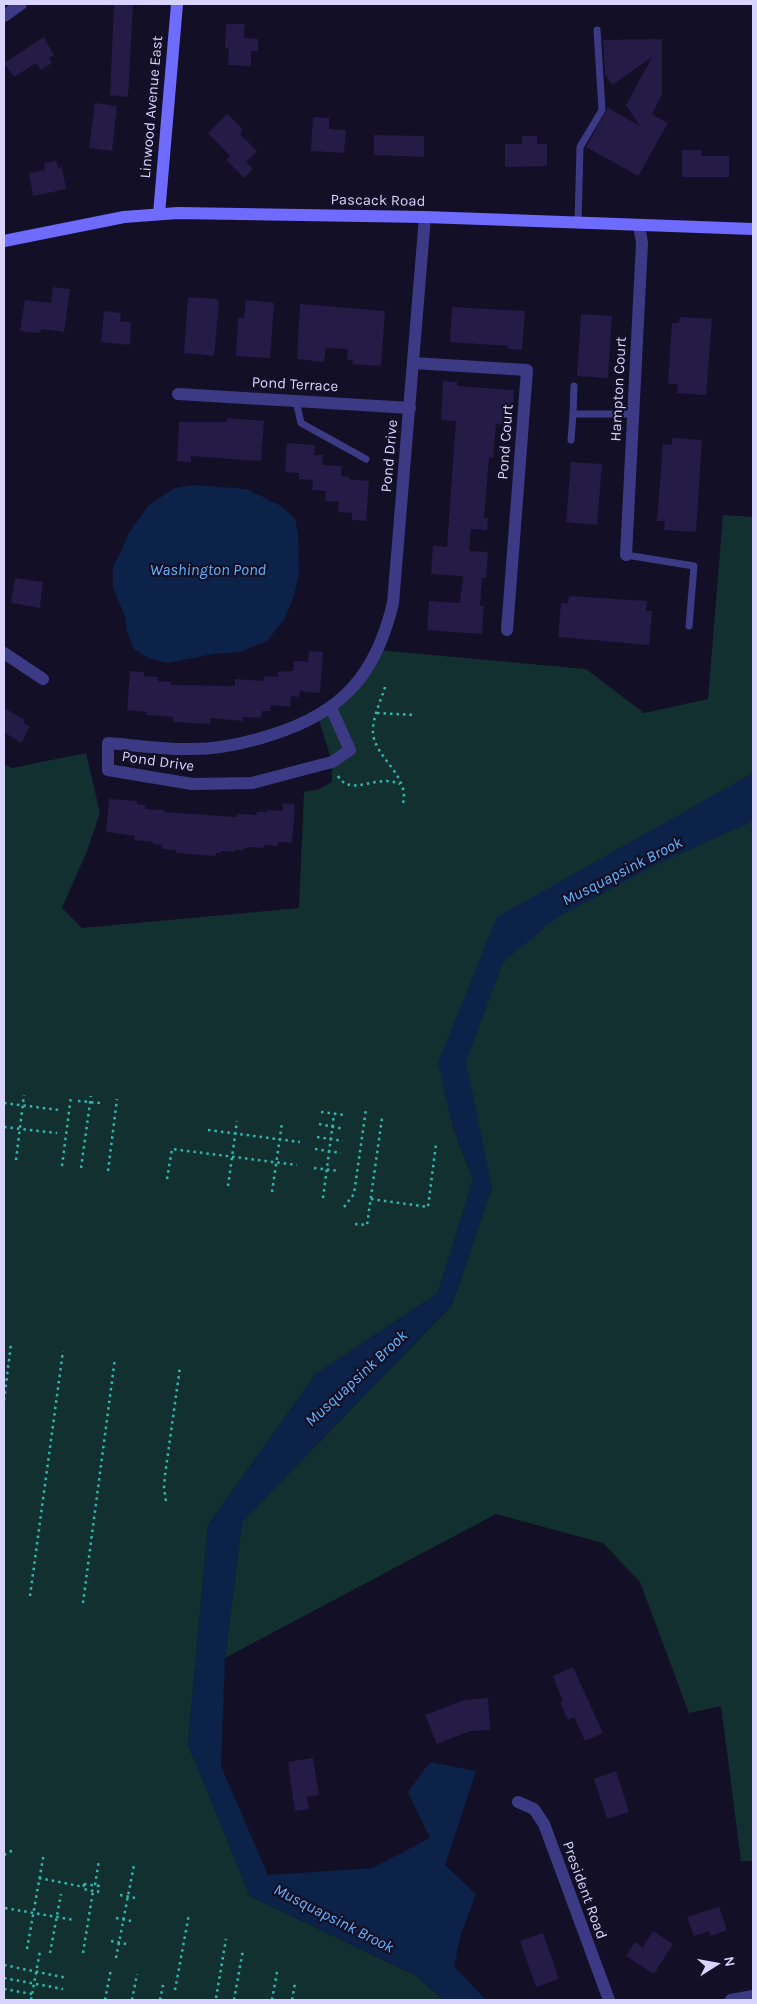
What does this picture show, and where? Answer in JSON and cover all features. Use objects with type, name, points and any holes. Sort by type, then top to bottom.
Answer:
[{"type":"main road","name":"Linwood Avenue East","points":[[159,214],[177,4]]},
{"type":"main road","name":"Pascack Road","points":[[4,240],[124,217],[159,214],[425,217],[753,229]]},
{"type":"street","points":[[4,16],[21,4]]},
{"type":"street","name":"Pond Drive","points":[[331,708],[350,750],[332,762],[252,783],[192,784],[108,770],[108,743],[162,749],[224,746],[255,741],[289,730],[318,717],[331,708],[350,690],[366,670],[387,628],[393,603],[425,217]]},
{"type":"street","name":"Hampton Court","points":[[626,555],[642,243],[639,225]]},
{"type":"street","name":"Pond Court","points":[[413,363],[526,370],[507,630]]},
{"type":"street","name":"Pond Terrace","points":[[178,394],[410,408]]},
{"type":"street","points":[[4,653],[43,679]]},
{"type":"street","name":"President Road","points":[[518,1802],[534,1809],[544,1824],[609,2000]]},
{"type":"street","points":[[731,2000],[753,1996]]},
{"type":"lane","points":[[578,223],[580,147],[602,110],[597,30]]},
{"type":"lane","points":[[571,440],[574,386]]},
{"type":"lane","points":[[296,401],[301,423],[366,459]]},
{"type":"lane","points":[[573,414],[633,414]]},
{"type":"lane","points":[[626,555],[694,566],[689,626]]},
{"type":"path","points":[[386,687],[377,713],[373,736],[404,790],[404,803]]},
{"type":"path","points":[[377,713],[415,715]]},
{"type":"path","points":[[338,776],[343,784],[348,786],[381,780],[401,784]]},
{"type":"path","points":[[16,1160],[24,1095]]},
{"type":"path","points":[[62,1166],[71,1096]]},
{"type":"path","points":[[81,1168],[91,1096]]},
{"type":"path","points":[[108,1171],[117,1099]]},
{"type":"path","points":[[78,1101],[100,1103]]},
{"type":"path","points":[[4,1104],[60,1110]]},
{"type":"path","points":[[344,1207],[354,1194],[366,1109]]},
{"type":"path","points":[[321,1112],[345,1115]]},
{"type":"path","points":[[322,1198],[334,1114]]},
{"type":"path","points":[[355,1224],[367,1225],[382,1118]]},
{"type":"path","points":[[228,1186],[237,1121]]},
{"type":"path","points":[[272,1192],[282,1123]]},
{"type":"path","points":[[319,1124],[344,1128]]},
{"type":"path","points":[[4,1127],[56,1134]]},
{"type":"path","points":[[208,1130],[300,1142]]},
{"type":"path","points":[[317,1137],[342,1141]]},
{"type":"path","points":[[371,1199],[428,1207],[436,1144]]},
{"type":"path","points":[[168,1179],[172,1149],[297,1165]]},
{"type":"path","points":[[316,1149],[341,1153]]},
{"type":"path","points":[[314,1168],[339,1171]]},
{"type":"path","points":[[4,1400],[11,1344]]},
{"type":"path","points":[[30,1596],[63,1351]]},
{"type":"path","points":[[83,1603],[115,1358]]},
{"type":"path","points":[[166,1502],[164,1488],[180,1367]]},
{"type":"path","points":[[4,1855],[15,1848]]},
{"type":"path","points":[[27,1949],[44,1853]]},
{"type":"path","points":[[95,1885],[99,1860]]},
{"type":"path","points":[[116,1958],[134,1865]]},
{"type":"path","points":[[39,1878],[84,1887],[83,1889],[98,1892],[99,1886],[84,1884],[84,1887]]},
{"type":"path","points":[[82,1953],[93,1891]]},
{"type":"path","points":[[50,1953],[61,1894]]},
{"type":"path","points":[[120,1895],[135,1898]]},
{"type":"path","points":[[5,1908],[74,1920]]},
{"type":"path","points":[[175,1990],[189,1914]]},
{"type":"path","points":[[116,1918],[131,1921]]},
{"type":"path","points":[[216,1998],[226,1939]]},
{"type":"path","points":[[111,1941],[126,1944]]},
{"type":"path","points":[[234,2000],[244,1950]]},
{"type":"path","points":[[31,2000],[40,1952]]},
{"type":"path","points":[[4,1965],[67,1978]]},
{"type":"path","points":[[105,2000],[111,1969]]},
{"type":"path","points":[[272,2000],[277,1972]]},
{"type":"path","points":[[132,2000],[137,1974]]},
{"type":"path","points":[[4,1978],[63,1989]]},
{"type":"path","points":[[292,2000],[295,1982]]},
{"type":"path","points":[[160,2000],[163,1984]]},
{"type":"path","points":[[4,1989],[32,1994]]},
{"type":"green space","points":[[723,515],[753,517],[753,1861],[741,1861],[721,1706],[689,1713],[640,1582],[603,1543],[496,1514],[225,1658],[242,1522],[452,1305],[492,1187],[451,1121],[473,1180],[438,1293],[316,1374],[208,1525],[188,1744],[250,1896],[417,1976],[443,2000],[4,2000],[4,764],[12,768],[86,753],[100,813],[87,851],[62,908],[82,928],[299,908],[304,792],[319,789],[332,782],[332,762],[318,717],[378,650],[586,669],[644,713],[708,699]]},
{"type":"water","name":"Washington Pond","points":[[194,485],[247,489],[281,506],[295,518],[298,534],[299,573],[294,596],[285,618],[267,641],[240,652],[213,654],[168,663],[148,658],[134,649],[127,632],[125,617],[113,587],[113,568],[130,531],[149,505],[175,488]]},
{"type":"water","name":"Musquapsink Brook","points":[[753,773],[753,821],[658,864],[556,918],[503,962],[466,1062],[492,1187],[452,1305],[242,1522],[225,1658],[221,1766],[268,1875],[372,1868],[430,1838],[408,1792],[430,1762],[476,1771],[445,1865],[476,1894],[461,1934],[454,1966],[486,2000],[443,2000],[417,1976],[250,1896],[188,1744],[208,1525],[316,1374],[438,1293],[473,1180],[450,1117],[438,1062],[497,917]]},
{"type":"building","points":[[114,4],[133,4],[128,97],[110,95]]},
{"type":"building","points":[[226,24],[245,24],[244,38],[258,39],[258,51],[251,51],[251,66],[228,65],[229,48],[225,48]]},
{"type":"building","points":[[44,37],[54,55],[49,58],[52,63],[41,70],[36,63],[14,77],[4,63]]},
{"type":"building","points":[[662,39],[662,95],[652,114],[668,123],[638,176],[586,147],[608,108],[640,126],[626,105],[652,57],[612,85],[605,74],[603,40]]},
{"type":"building","points":[[95,103],[117,106],[112,151],[89,148]]},
{"type":"building","points":[[227,114],[243,129],[240,134],[257,151],[246,162],[253,169],[244,178],[226,160],[230,156],[208,133]]},
{"type":"building","points":[[313,117],[329,118],[329,129],[346,130],[344,153],[311,151]]},
{"type":"building","points":[[374,135],[424,136],[424,157],[374,155]]},
{"type":"building","points":[[522,136],[537,136],[537,144],[547,144],[547,166],[505,167],[505,144],[522,144]]},
{"type":"building","points":[[682,150],[701,150],[701,156],[729,156],[729,177],[682,177]]},
{"type":"building","points":[[56,161],[58,168],[62,167],[66,189],[33,196],[29,173],[45,170],[44,163]]},
{"type":"building","points":[[53,287],[70,289],[64,332],[41,329],[40,333],[20,331],[25,300],[51,303]]},
{"type":"building","points":[[188,297],[217,299],[219,303],[214,356],[184,353]]},
{"type":"building","points":[[246,300],[274,303],[270,358],[236,356],[238,318],[244,318]]},
{"type":"building","points":[[300,304],[385,311],[381,366],[352,364],[353,360],[347,360],[348,349],[326,348],[324,362],[297,359]]},
{"type":"building","points":[[452,307],[525,311],[522,350],[507,349],[508,346],[450,342]]},
{"type":"building","points":[[104,311],[121,313],[120,322],[131,322],[130,345],[101,342]]},
{"type":"building","points":[[581,314],[612,316],[608,378],[577,376]]},
{"type":"building","points":[[680,317],[712,319],[706,395],[677,393],[678,384],[668,384],[672,323],[679,323]]},
{"type":"building","points":[[443,381],[457,382],[457,386],[514,390],[512,425],[496,424],[493,458],[489,457],[484,518],[488,518],[487,530],[471,529],[469,551],[488,552],[486,578],[482,578],[480,606],[484,606],[482,634],[427,630],[429,601],[460,603],[463,576],[431,574],[433,546],[447,547],[456,421],[441,420]]},
{"type":"building","points":[[227,418],[264,421],[261,461],[191,456],[191,462],[177,461],[179,422],[227,422]]},
{"type":"building","points":[[672,438],[702,440],[696,532],[664,530],[665,521],[657,521],[663,444],[672,445]]},
{"type":"building","points":[[287,443],[315,445],[314,455],[323,455],[322,465],[342,466],[341,476],[349,477],[349,479],[369,481],[366,521],[352,520],[352,513],[338,512],[339,502],[325,501],[326,491],[312,490],[313,480],[299,479],[299,473],[285,472]]},
{"type":"building","points":[[571,462],[602,464],[597,525],[566,522]]},
{"type":"building","points":[[15,578],[43,582],[40,608],[11,603]]},
{"type":"building","points":[[569,596],[647,601],[646,611],[652,611],[649,645],[558,637],[561,603],[568,603]]},
{"type":"building","points":[[309,651],[323,652],[320,693],[300,691],[299,697],[291,696],[290,707],[271,705],[270,711],[262,711],[261,718],[243,717],[243,721],[210,718],[210,724],[173,722],[173,717],[146,715],[146,712],[127,710],[130,671],[144,672],[144,676],[158,677],[158,681],[171,682],[171,685],[235,686],[235,679],[264,681],[264,676],[278,677],[278,672],[293,671],[294,661],[308,662]]},
{"type":"building","points":[[4,708],[25,720],[23,723],[30,727],[21,743],[4,732]]},
{"type":"building","points":[[109,799],[137,801],[137,804],[145,805],[145,809],[164,810],[163,812],[237,817],[237,814],[256,815],[257,812],[267,812],[267,810],[283,811],[283,803],[295,804],[292,843],[278,842],[278,846],[264,845],[264,848],[250,847],[244,848],[244,850],[235,850],[235,852],[221,851],[221,853],[216,853],[216,856],[176,853],[176,850],[162,849],[162,845],[153,844],[153,842],[134,840],[135,836],[106,832]]},
{"type":"building","points":[[573,1667],[603,1733],[585,1741],[574,1717],[568,1720],[560,1702],[563,1701],[553,1676]]},
{"type":"building","points":[[488,1698],[490,1730],[470,1731],[437,1744],[425,1715],[464,1700]]},
{"type":"building","points":[[313,1758],[319,1795],[307,1797],[309,1809],[295,1811],[288,1762]]},
{"type":"building","points":[[616,1771],[629,1812],[607,1819],[594,1779]]},
{"type":"building","points":[[719,1907],[727,1930],[711,1936],[709,1931],[694,1936],[687,1917]]},
{"type":"building","points":[[653,1931],[673,1944],[654,1974],[626,1956],[635,1942],[643,1947]]},
{"type":"building","points":[[543,1933],[559,1979],[536,1987],[520,1941]]}]
